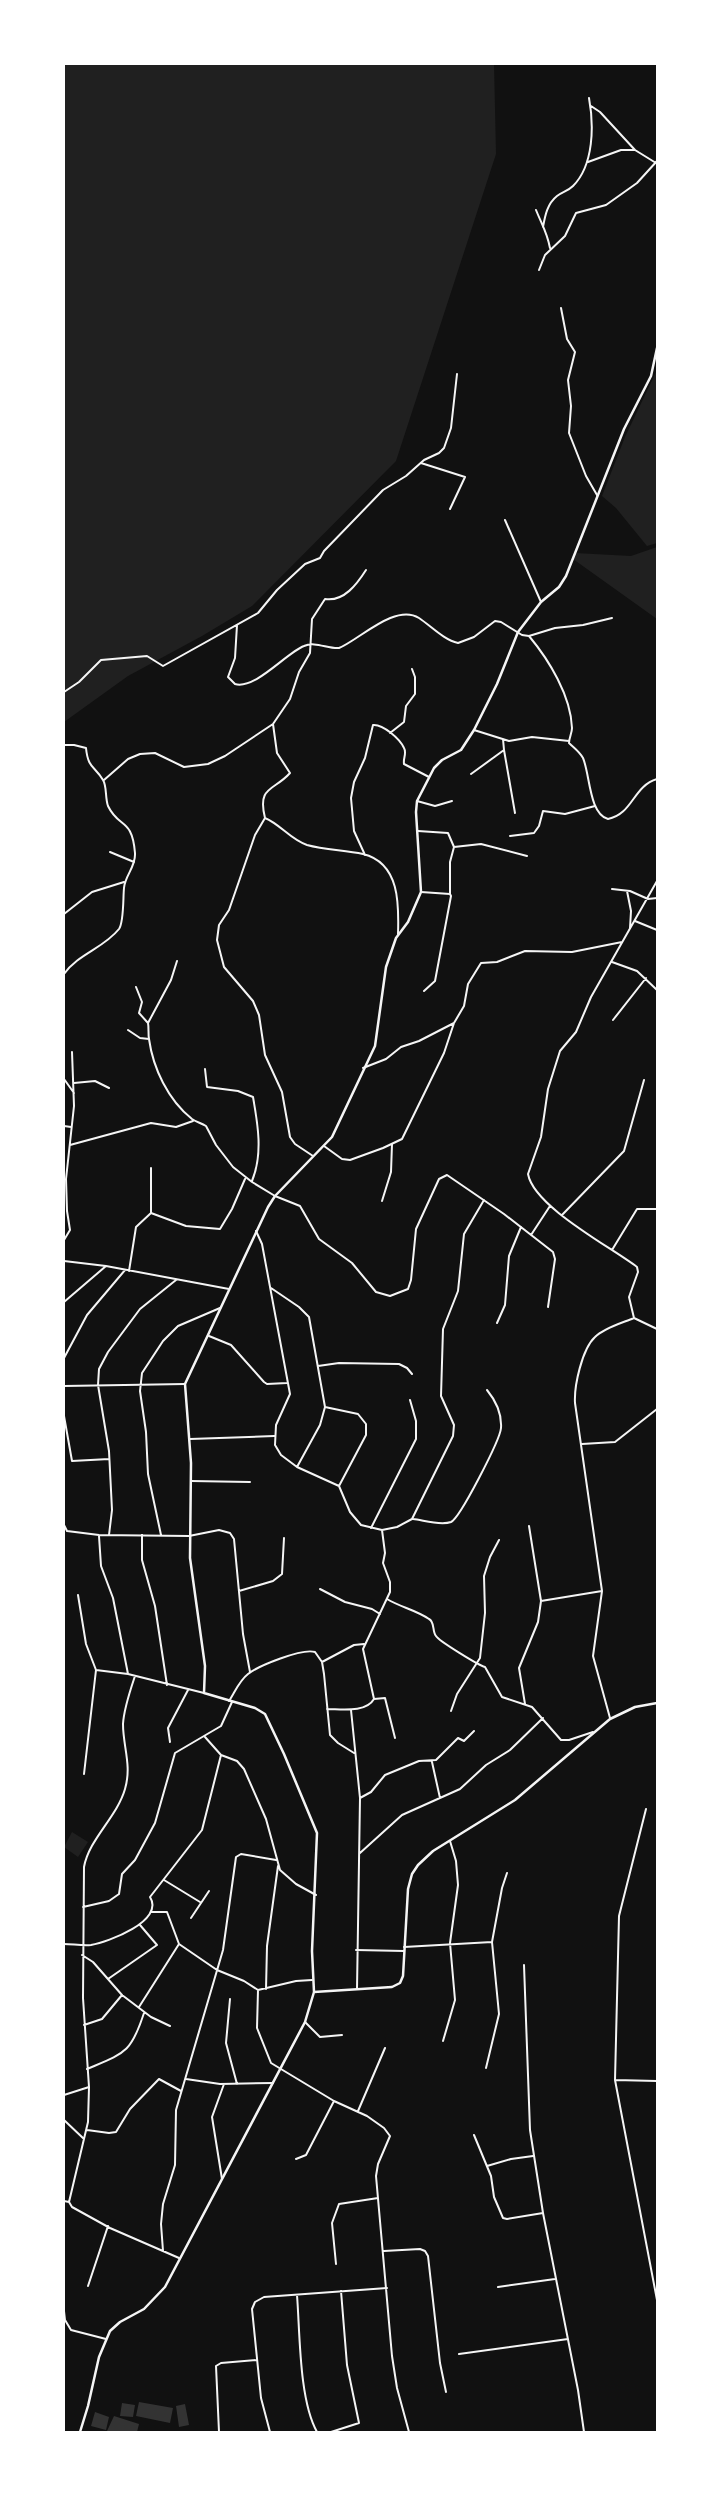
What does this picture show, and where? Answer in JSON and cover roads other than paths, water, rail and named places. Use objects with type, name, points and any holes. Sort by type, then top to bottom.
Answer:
[{"type":"street","points":[[543,227],[548,206],[557,196],[572,186],[588,162],[593,125],[589,98]]},
{"type":"street","points":[[539,270],[550,248],[565,236],[576,213],[606,205],[637,183],[657,162],[635,150],[600,112],[590,106]]},
{"type":"street","points":[[588,162],[621,150],[635,150]]},
{"type":"street","points":[[536,210],[543,227],[547,231],[550,248]]},
{"type":"street","points":[[561,308],[566,336],[575,352],[568,382],[571,406],[569,432],[582,468],[597,495]]},
{"type":"street","points":[[204,1693],[205,1666],[192,1584],[189,1536],[190,1440],[185,1384],[230,1290],[256,1230],[275,1196],[314,1157],[335,1131],[377,1041],[385,969],[398,935],[412,914],[421,892],[420,851],[416,812],[418,801],[438,763],[461,750],[474,730],[497,684],[518,632],[541,602],[562,583],[624,429],[649,382],[657,348]]},
{"type":"street","points":[[64,692],[79,682],[101,660],[146,656],[163,666],[258,613],[277,590],[305,564],[320,558],[383,490],[406,476],[421,463],[441,452],[448,438],[454,412],[457,374]]},
{"type":"street","points":[[421,463],[465,477],[450,509]]},
{"type":"street","points":[[505,520],[541,602]]},
{"type":"street","points":[[104,780],[128,759],[140,754],[155,753],[184,768],[208,764],[225,756],[273,724],[290,699],[301,668],[310,652],[312,619],[324,600],[334,600],[346,594],[366,570]]},
{"type":"street","points":[[237,625],[235,658],[228,677],[238,685],[263,674],[302,646],[311,644],[339,648],[365,631],[398,616],[418,617],[456,643],[471,639],[495,621],[500,622],[529,636],[544,657],[562,690],[572,722],[572,732],[569,741]]},
{"type":"street","points":[[529,636],[555,628],[583,625],[612,618]]},
{"type":"street","points":[[390,733],[404,722],[406,706],[415,694],[415,677],[412,670]]},
{"type":"street","points":[[273,724],[277,753],[290,773],[272,786],[264,796],[262,806],[265,818],[255,835],[229,910],[220,925],[217,940],[224,967],[253,1001],[259,1015],[265,1055],[282,1092],[290,1137],[295,1144],[314,1157]]},
{"type":"street","points":[[365,854],[354,829],[351,803],[352,788],[364,758],[373,725],[380,726],[390,733],[404,748],[404,764],[429,777]]},
{"type":"street","points":[[474,730],[516,741],[532,737],[569,741],[583,758],[595,806],[604,818],[613,818],[626,809],[643,786],[657,779]]},
{"type":"street","points":[[503,739],[515,813]]},
{"type":"street","points":[[64,745],[85,747],[87,760],[104,780],[105,796],[109,808],[132,833],[134,862],[124,882],[120,927],[104,944],[71,963],[64,974]]},
{"type":"street","points":[[471,774],[486,760],[504,750]]},
{"type":"street","points":[[418,801],[434,806],[452,801]]},
{"type":"street","points":[[510,836],[534,833],[539,826],[543,811],[566,814],[595,806]]},
{"type":"street","points":[[265,818],[279,824],[306,844],[365,854],[376,861],[392,878],[397,890],[398,935]]},
{"type":"street","points":[[418,831],[448,833],[454,848],[450,862],[450,894],[452,896],[435,981],[431,987],[424,991]]},
{"type":"street","points":[[454,848],[480,844],[527,856]]},
{"type":"street","points":[[110,852],[134,862]]},
{"type":"street","points":[[64,914],[92,892],[124,882]]},
{"type":"street","points":[[634,1318],[629,1297],[638,1269],[550,1206],[530,1180],[528,1174],[542,1132],[548,1089],[560,1051],[576,1032],[591,997],[657,882]]},
{"type":"street","points":[[612,889],[626,890],[648,899],[657,898]]},
{"type":"street","points":[[626,890],[631,911],[630,930]]},
{"type":"street","points":[[421,892],[450,894]]},
{"type":"street","points":[[635,921],[657,930]]},
{"type":"street","points":[[324,1146],[347,1160],[392,1144],[402,1138],[444,1053],[454,1023],[464,1006],[468,984],[481,963],[497,962],[525,951],[572,952],[622,942]]},
{"type":"street","points":[[177,961],[172,980],[148,1023],[149,1039],[164,1086],[194,1121],[206,1126],[216,1145],[246,1178],[275,1196],[300,1206],[319,1239],[352,1263],[376,1292],[390,1296],[403,1292],[410,1284],[416,1229],[440,1177],[450,1176],[552,1250],[555,1256],[548,1307]]},
{"type":"street","points":[[612,962],[634,970],[646,978],[657,990]]},
{"type":"street","points":[[613,1020],[646,978]]},
{"type":"street","points":[[136,987],[142,1002],[139,1013],[148,1023]]},
{"type":"street","points":[[363,1068],[386,1059],[401,1048],[420,1041],[454,1023]]},
{"type":"street","points":[[128,1030],[140,1038],[149,1039]]},
{"type":"street","points":[[64,1240],[70,1230],[67,1211],[66,1179],[74,1093],[72,1052]]},
{"type":"street","points":[[205,1069],[207,1087],[238,1091],[253,1097],[259,1151],[258,1166],[252,1182]]},
{"type":"street","points":[[64,1079],[74,1093]]},
{"type":"street","points":[[74,1083],[94,1080],[109,1088]]},
{"type":"street","points":[[562,1215],[624,1151],[644,1080]]},
{"type":"street","points":[[70,1145],[151,1124],[176,1127],[194,1121]]},
{"type":"street","points":[[64,1126],[70,1127]]},
{"type":"street","points":[[382,1201],[391,1172],[392,1144]]},
{"type":"street","points":[[64,1358],[86,1315],[127,1271],[136,1227],[151,1213],[151,1168]]},
{"type":"street","points":[[151,1213],[186,1226],[220,1229],[232,1209],[246,1178]]},
{"type":"street","points":[[412,1519],[454,1436],[454,1425],[443,1400],[441,1390],[443,1329],[458,1291],[464,1234],[484,1200]]},
{"type":"street","points":[[531,1235],[550,1206]]},
{"type":"street","points":[[64,1208],[67,1211]]},
{"type":"street","points":[[612,1250],[637,1209],[657,1209]]},
{"type":"street","points":[[497,1323],[506,1305],[508,1256],[521,1227]]},
{"type":"street","points":[[256,1230],[262,1244],[271,1288],[289,1398],[276,1422],[274,1436],[278,1452],[297,1467],[339,1486],[355,1519],[371,1528],[382,1530],[397,1527],[412,1519],[448,1522],[454,1520],[501,1430],[498,1407],[487,1390]]},
{"type":"street","points":[[64,1261],[106,1266],[230,1290]]},
{"type":"street","points":[[64,1302],[106,1266]]},
{"type":"street","points":[[109,1535],[112,1510],[110,1459],[98,1385],[102,1362],[144,1305],[176,1280]]},
{"type":"street","points":[[271,1288],[299,1307],[309,1317],[326,1407],[320,1425],[297,1467]]},
{"type":"street","points":[[161,1535],[148,1474],[140,1384],[144,1368],[173,1331],[185,1322],[222,1307]]},
{"type":"street","points":[[634,1318],[657,1329]]},
{"type":"street","points":[[610,1719],[593,1656],[602,1591],[575,1386],[589,1345],[599,1334],[634,1318]]},
{"type":"street","points":[[207,1336],[231,1345],[267,1384],[287,1382]]},
{"type":"street","points":[[318,1366],[344,1363],[360,1365],[399,1364],[407,1368],[412,1374]]},
{"type":"street","points":[[64,1386],[185,1384]]},
{"type":"street","points":[[371,1528],[416,1439],[416,1421],[410,1400]]},
{"type":"street","points":[[326,1407],[358,1414],[366,1424],[366,1435],[339,1486]]},
{"type":"street","points":[[582,1444],[615,1442],[657,1409]]},
{"type":"street","points":[[64,1416],[72,1461],[110,1459]]},
{"type":"street","points":[[190,1440],[274,1436]]},
{"type":"street","points":[[191,1481],[250,1482]]},
{"type":"street","points":[[64,1524],[67,1531],[72,1533],[189,1536],[219,1530],[232,1536],[243,1634],[250,1672]]},
{"type":"street","points":[[525,1704],[519,1668],[538,1622],[541,1601],[529,1526]]},
{"type":"street","points":[[374,1698],[364,1657],[364,1644],[372,1634],[390,1586],[383,1563],[385,1553],[382,1530]]},
{"type":"street","points":[[100,1535],[101,1566],[113,1598],[128,1674]]},
{"type":"street","points":[[142,1535],[142,1560],[155,1606],[167,1685]]},
{"type":"street","points":[[239,1591],[273,1581],[282,1574],[284,1538]]},
{"type":"street","points":[[451,1710],[457,1694],[481,1654],[485,1613],[484,1576],[499,1540]]},
{"type":"street","points":[[320,1589],[345,1602],[380,1614]]},
{"type":"street","points":[[541,1601],[602,1591]]},
{"type":"street","points":[[78,1594],[86,1644],[96,1670],[84,1774]]},
{"type":"street","points":[[386,1599],[405,1606],[429,1619],[438,1639],[457,1650],[476,1665],[486,1668],[504,1698],[532,1707],[561,1740],[569,1740],[593,1732]]},
{"type":"street","points":[[322,1662],[354,1645],[364,1644]]},
{"type":"street","points":[[83,1907],[109,1901],[119,1894],[122,1874],[135,1860],[156,1820],[175,1753],[182,1747],[205,1737],[221,1726],[242,1680],[250,1672],[307,1651],[315,1652],[322,1662],[330,1735],[338,1743],[355,1754]]},
{"type":"street","points":[[80,2432],[106,2339],[116,2325],[144,2309],[158,2296],[181,2258],[305,2022],[314,1992],[312,1980],[317,1833],[265,1714],[255,1708],[204,1693],[128,1674],[96,1670]]},
{"type":"street","points":[[135,1676],[123,1723],[128,1763],[125,1788],[116,1808],[85,1861],[82,1955],[84,2025],[89,2088],[87,2130],[69,2202],[72,2207],[108,2226],[181,2258]]},
{"type":"street","points":[[170,1742],[168,1728],[188,1690]]},
{"type":"street","points":[[327,1709],[351,1710],[370,1703],[374,1698]]},
{"type":"street","points":[[374,1698],[385,1698],[395,1738]]},
{"type":"street","points":[[314,1992],[392,1987],[400,1983],[403,1976],[404,1947],[412,1874],[424,1858],[515,1800],[610,1719],[635,1707],[657,1703]]},
{"type":"street","points":[[351,1710],[360,1798],[356,1950],[357,1990]]},
{"type":"street","points":[[360,1853],[374,1843],[396,1819],[460,1789],[486,1765],[510,1750],[543,1718]]},
{"type":"street","points":[[360,1798],[371,1792],[385,1775],[419,1761],[432,1762],[458,1738],[464,1742],[474,1732]]},
{"type":"street","points":[[205,1737],[221,1754],[237,1760],[244,1769],[266,1819],[278,1866],[267,1946],[266,1989]]},
{"type":"street","points":[[64,1944],[93,1945],[119,1936],[140,1925],[150,1912],[153,1903],[150,1897],[202,1830],[221,1754]]},
{"type":"street","points":[[432,1762],[440,1798]]},
{"type":"street","points":[[646,1809],[619,1916],[615,2080],[657,2300]]},
{"type":"street","points":[[443,2041],[455,2000],[450,1943],[458,1885],[456,1861],[450,1841]]},
{"type":"street","points":[[163,2251],[162,2209],[175,2165],[175,2114],[224,1946],[236,1857],[241,1854],[276,1860]]},
{"type":"street","points":[[278,1866],[296,1884],[316,1895]]},
{"type":"street","points":[[486,2068],[499,2014],[492,1942],[500,1898],[507,1873]]},
{"type":"street","points":[[163,1880],[200,1902]]},
{"type":"street","points":[[191,1918],[209,1891]]},
{"type":"street","points":[[150,1912],[162,1911],[168,1914],[179,1944],[217,1970],[244,1981],[258,1990],[296,1981],[312,1980]]},
{"type":"street","points":[[108,1979],[157,1944],[140,1925]]},
{"type":"street","points":[[404,1947],[492,1942]]},
{"type":"street","points":[[139,2007],[179,1944]]},
{"type":"street","points":[[356,1950],[404,1951]]},
{"type":"street","points":[[82,1955],[122,1995],[144,2012],[170,2026]]},
{"type":"street","points":[[524,1965],[527,2014],[528,2109],[533,2156],[584,2432]]},
{"type":"street","points":[[258,1990],[257,2028],[270,2062],[334,2101],[358,2111],[379,2124],[390,2136],[377,2171],[378,2198],[394,2372],[409,2432]]},
{"type":"street","points":[[84,2025],[102,2019],[122,1995]]},
{"type":"street","points":[[230,2000],[226,2043],[237,2084]]},
{"type":"street","points":[[87,2069],[117,2056],[127,2049],[134,2040],[144,2012]]},
{"type":"street","points":[[305,2022],[320,2037],[342,2036]]},
{"type":"street","points":[[358,2111],[385,2048]]},
{"type":"street","points":[[87,2130],[116,2132],[130,2109],[159,2079],[182,2091]]},
{"type":"street","points":[[186,2079],[224,2084],[273,2083]]},
{"type":"street","points":[[615,2080],[657,2081]]},
{"type":"street","points":[[222,2180],[212,2117],[224,2084]]},
{"type":"street","points":[[64,2095],[89,2088]]},
{"type":"street","points":[[296,2159],[306,2155],[334,2101]]},
{"type":"street","points":[[64,2120],[84,2139]]},
{"type":"street","points":[[474,2136],[487,2166],[502,2218],[507,2219],[543,2213]]},
{"type":"street","points":[[487,2166],[511,2158],[533,2156]]},
{"type":"street","points":[[336,2264],[332,2223],[339,2204],[378,2198]]},
{"type":"street","points":[[64,2201],[69,2202]]},
{"type":"street","points":[[88,2286],[108,2226]]},
{"type":"street","points":[[384,2251],[420,2249],[425,2251],[428,2256],[440,2363],[446,2392]]},
{"type":"street","points":[[498,2287],[556,2279]]},
{"type":"street","points":[[270,2432],[261,2398],[253,2305],[264,2297],[387,2288]]},
{"type":"street","points":[[331,2432],[359,2424],[347,2365],[341,2291]]},
{"type":"street","points":[[297,2295],[306,2397],[317,2432]]},
{"type":"street","points":[[64,2311],[65,2320],[71,2330],[106,2339]]},
{"type":"street","points":[[459,2354],[568,2339]]},
{"type":"street","points":[[219,2432],[216,2366],[221,2363],[257,2360]]}]
